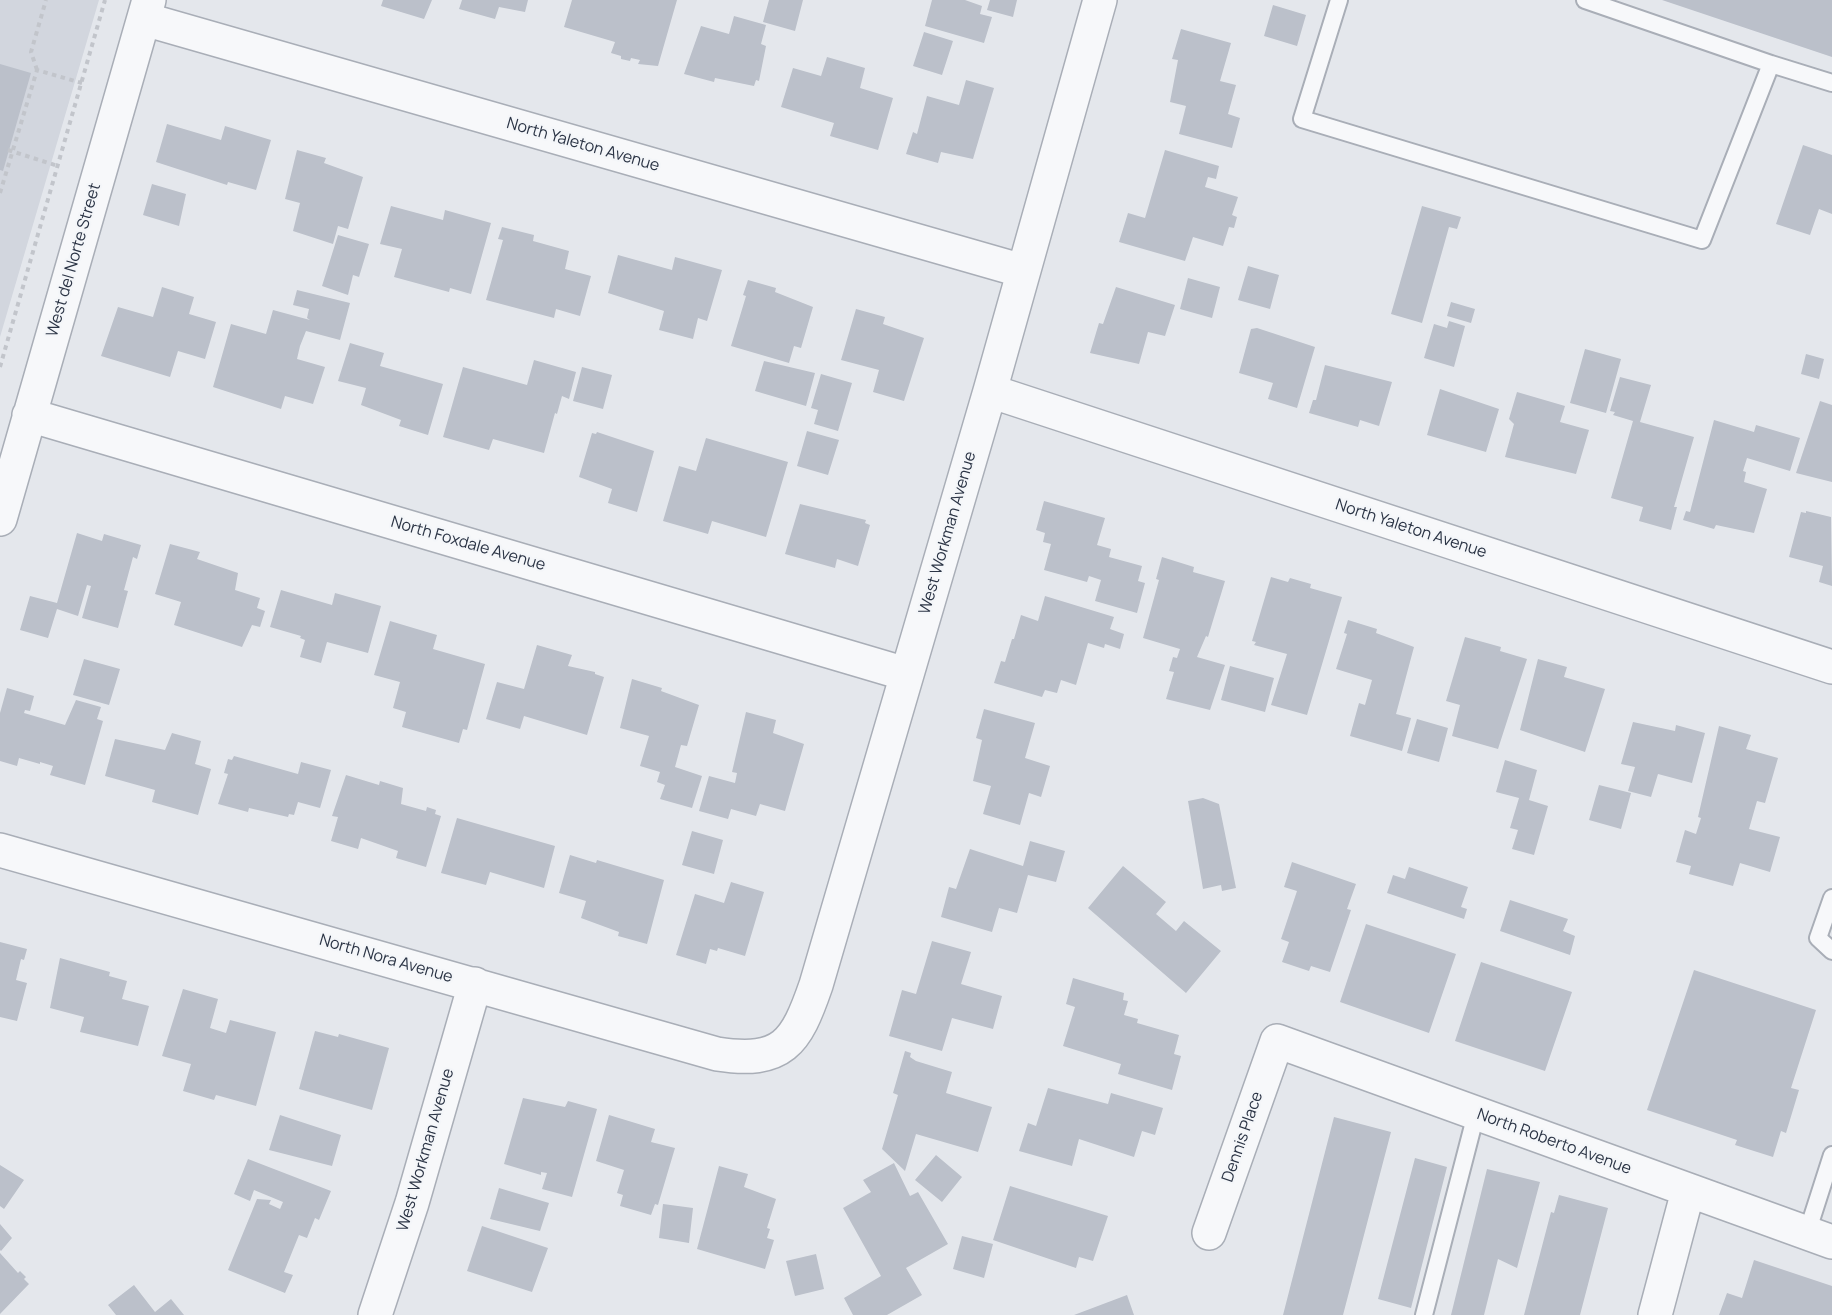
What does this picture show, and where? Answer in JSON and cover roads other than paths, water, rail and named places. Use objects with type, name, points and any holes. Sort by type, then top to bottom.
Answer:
[{"type":"street","name":"West Workman Avenue","points":[[773,1051],[788,1042],[801,1028],[816,985],[990,392],[1100,0]]},
{"type":"street","name":"North Yaleton Avenue","points":[[147,10],[1023,271]]},
{"type":"street","name":"West del Norte Street","points":[[0,519],[147,10]]},
{"type":"street","name":"North Yaleton Avenue","points":[[990,392],[1832,667]]},
{"type":"street","name":"North Foxdale Avenue","points":[[30,415],[906,674]]},
{"type":"street","name":"North Nora Avenue","points":[[0,850],[717,1054],[755,1058],[773,1051]]},
{"type":"street","name":"West Workman Avenue","points":[[375,1315],[412,1203],[475,984]]},
{"type":"street","name":"North Roberto Avenue","points":[[1277,1041],[1820,1237]]},
{"type":"street","name":"Dennis Place","points":[[1209,1233],[1277,1041]]},
{"type":"street","points":[[1655,1315],[1688,1191]]},
{"type":"lane","points":[[1339,0],[1302,119],[1702,240],[1771,64]]},
{"type":"lane","points":[[1585,0],[1832,83]]},
{"type":"lane","points":[[1832,898],[1818,938],[1832,951]]},
{"type":"lane","points":[[1424,1315],[1476,1114]]},
{"type":"lane","points":[[1820,1237],[1832,1155]]}]
